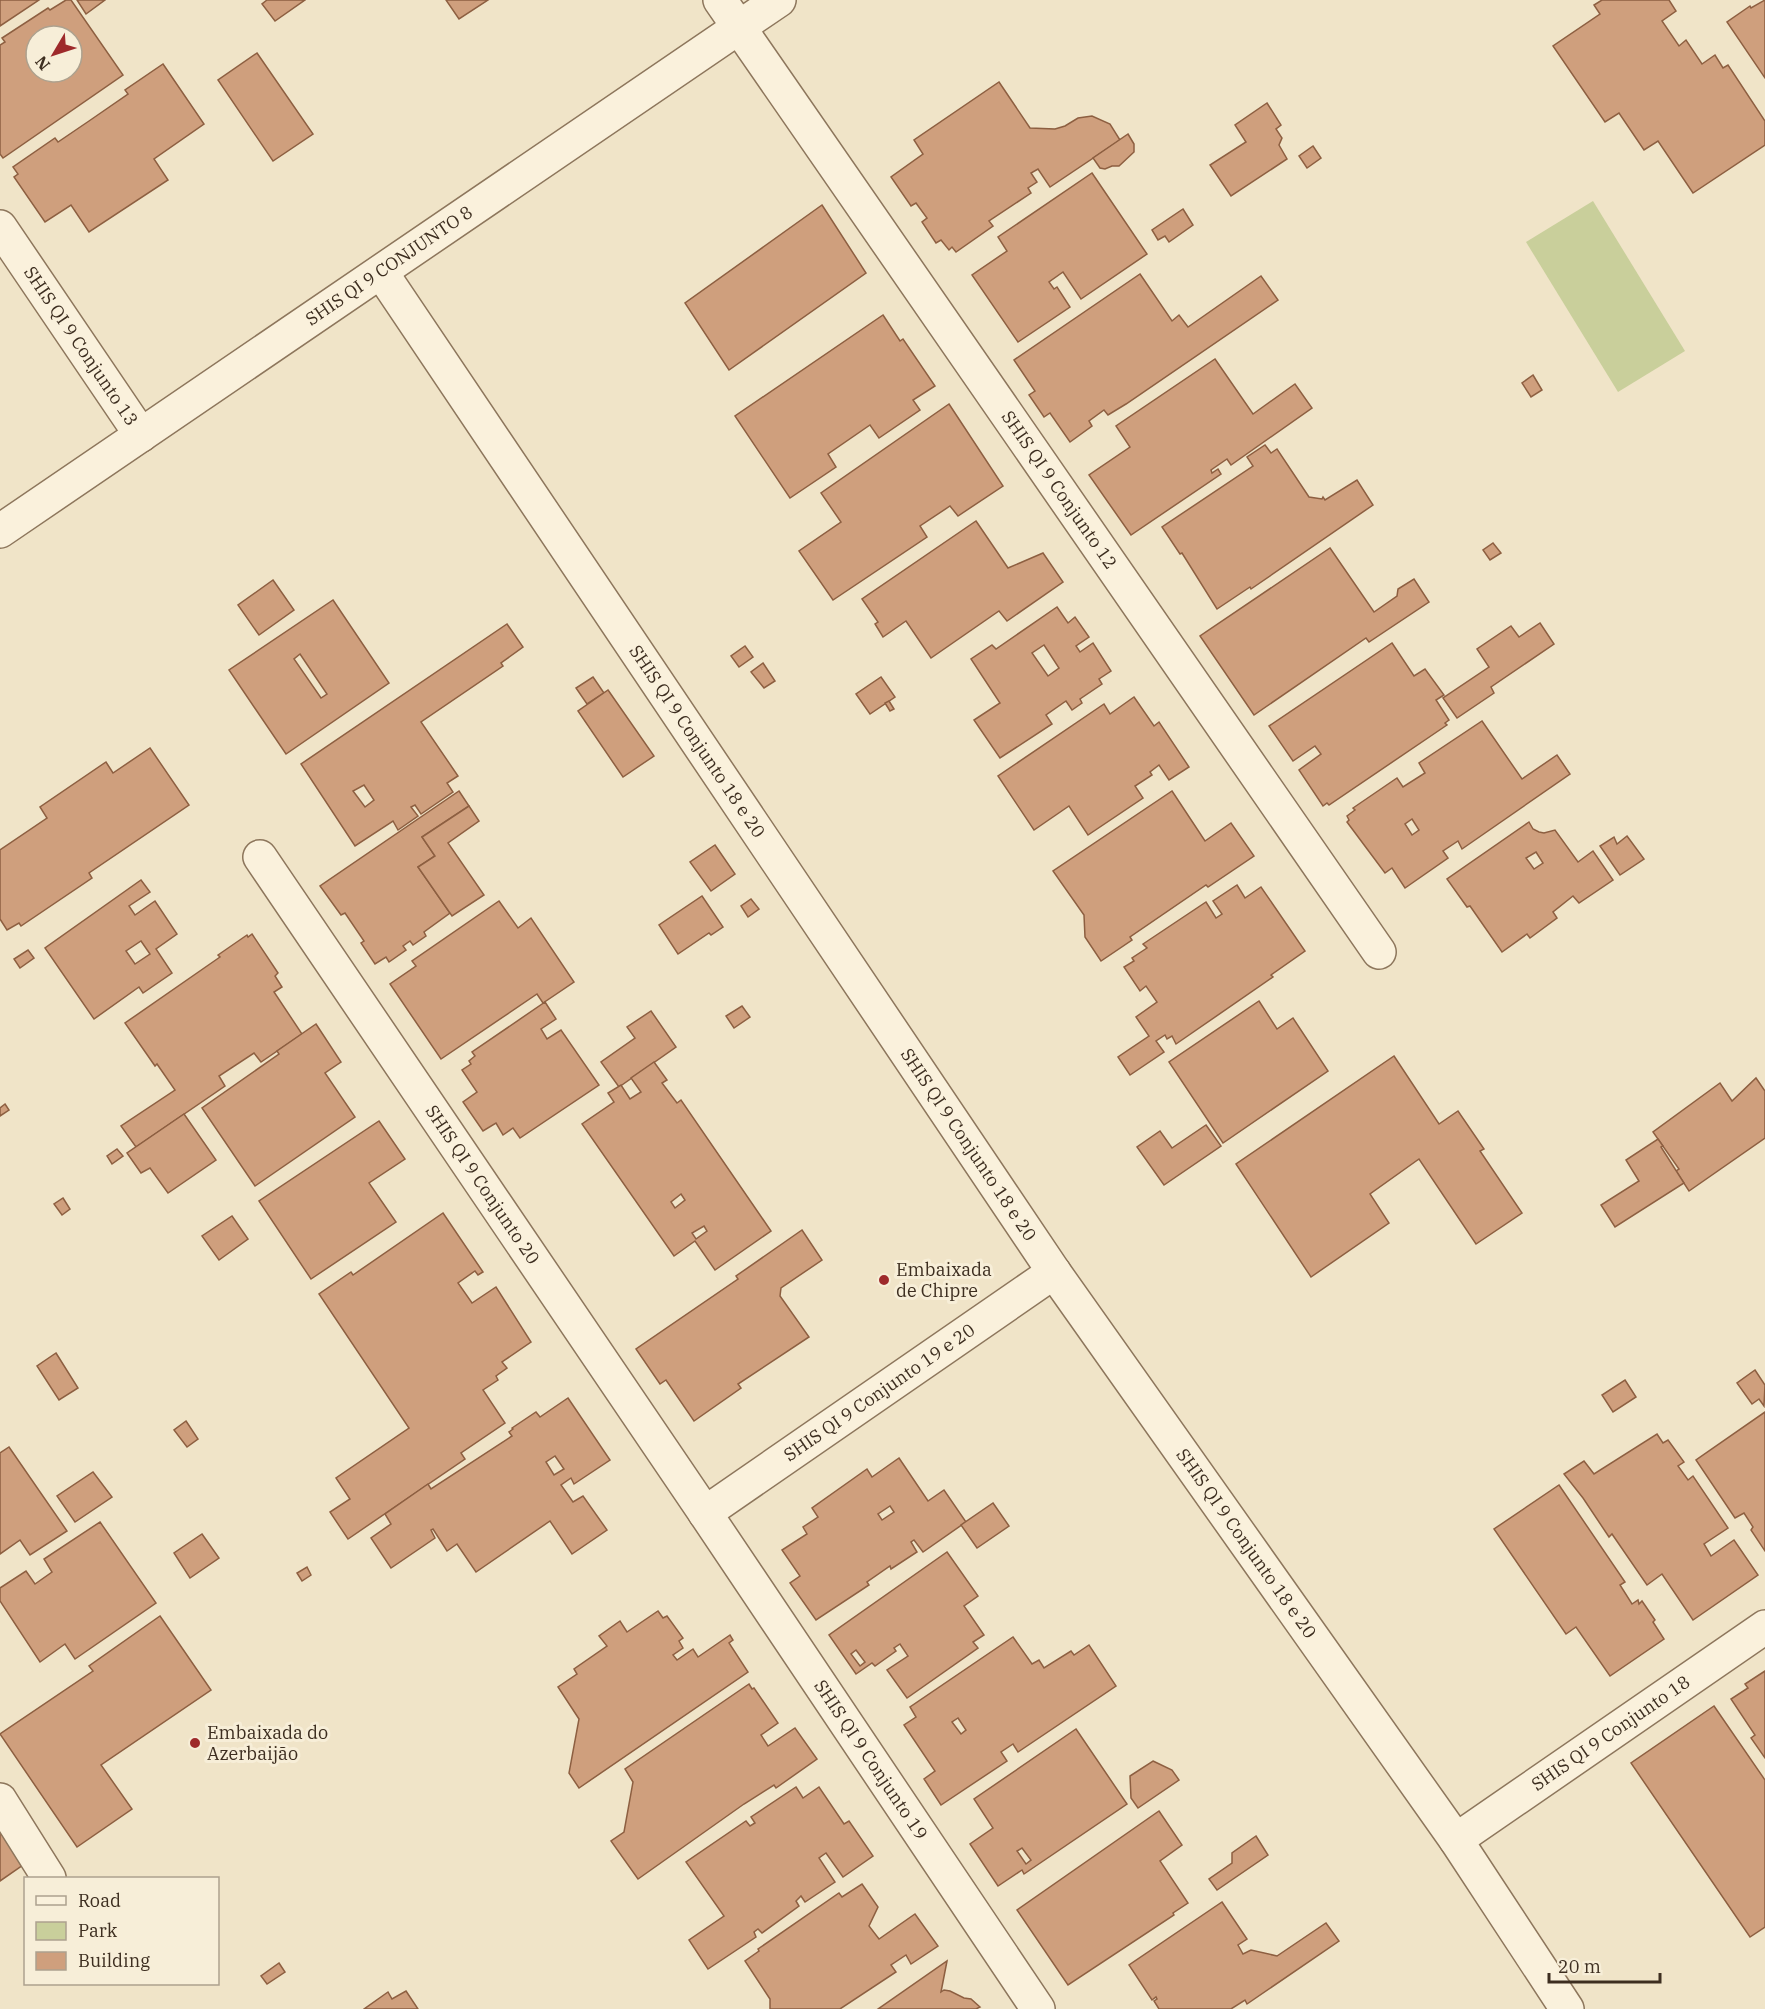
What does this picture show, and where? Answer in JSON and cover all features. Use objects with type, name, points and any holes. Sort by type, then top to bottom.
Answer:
[{"type":"street","name":"SHIS QI 9 Conjunto 12","points":[[720,0],[1379,952]]},
{"type":"street","name":"SHIS QI 9 CONJUNTO 8","points":[[0,531],[779,0]]},
{"type":"street","name":"SHIS QI 9 Conjunto 13","points":[[0,227],[141,435]]},
{"type":"street","name":"SHIS QI 9 Conjunto 18 e 20","points":[[381,272],[1054,1272],[1456,1840],[1567,2009]]},
{"type":"street","name":"SHIS QI 9 Conjunto 20","points":[[260,857],[705,1513]]},
{"type":"street","name":"SHIS QI 9 Conjunto 19 e 20","points":[[705,1513],[1054,1272]]},
{"type":"street","name":"SHIS QI 9 Conjunto 19","points":[[705,1513],[1038,2009]]},
{"type":"street","name":"SHIS QI 9 Conjunto 18","points":[[1456,1840],[1765,1627]]},
{"type":"street","points":[[0,1800],[48,1877]]},
{"type":"green space","points":[[1593,201],[1685,351],[1618,392],[1526,242]]},
{"type":"building","points":[[0,0],[39,0],[0,26]]},
{"type":"building","points":[[66,0],[71,0],[123,75],[3,158],[0,154],[0,45],[5,42],[2,38],[48,8],[50,10]]},
{"type":"building","points":[[77,0],[105,0],[86,14]]},
{"type":"building","points":[[267,0],[305,0],[275,21],[262,4]]},
{"type":"building","points":[[446,0],[488,0],[459,19]]},
{"type":"building","points":[[1602,0],[1669,0],[1676,11],[1662,21],[1679,46],[1686,40],[1702,64],[1715,55],[1723,68],[1728,65],[1765,121],[1765,145],[1693,193],[1658,141],[1644,150],[1619,113],[1605,122],[1553,46],[1600,14],[1594,5]]},
{"type":"building","points":[[1765,0],[1765,78],[1727,22],[1750,6],[1751,8]]},
{"type":"building","points":[[257,53],[313,134],[273,161],[218,80]]},
{"type":"building","points":[[163,64],[204,124],[154,159],[168,180],[89,232],[71,205],[45,222],[14,177],[18,174],[13,167],[55,138],[58,142],[89,121],[128,94],[125,90]]},
{"type":"building","points":[[999,82],[1030,128],[1055,129],[1078,118],[1092,116],[1110,124],[1120,140],[1050,187],[1038,169],[1031,173],[1037,182],[1028,188],[1031,193],[989,221],[993,226],[956,252],[952,247],[949,250],[941,240],[936,243],[922,222],[927,218],[916,203],[911,206],[891,177],[923,154],[914,140]]},
{"type":"building","points":[[1267,103],[1281,125],[1276,129],[1282,138],[1279,145],[1287,159],[1231,196],[1210,165],[1246,142],[1235,125]]},
{"type":"building","points":[[1128,134],[1134,144],[1134,152],[1119,166],[1100,168],[1093,158]]},
{"type":"building","points":[[1313,146],[1321,158],[1307,168],[1299,156]]},
{"type":"building","points":[[1092,173],[1147,254],[1081,299],[1063,272],[1049,282],[1054,289],[1057,287],[1070,307],[1018,342],[972,275],[1007,251],[998,237]]},
{"type":"building","points":[[822,205],[866,273],[729,370],[685,303]]},
{"type":"building","points":[[1183,209],[1193,225],[1169,242],[1165,236],[1158,240],[1152,230]]},
{"type":"building","points":[[1140,274],[1172,321],[1179,315],[1188,327],[1261,276],[1278,300],[1126,404],[1108,415],[1104,410],[1089,421],[1092,426],[1070,442],[1050,413],[1044,417],[1029,395],[1035,391],[1014,360]]},
{"type":"building","points":[[883,315],[900,341],[903,339],[935,386],[913,400],[920,410],[879,438],[870,425],[828,454],[836,467],[790,498],[735,416]]},
{"type":"building","points":[[1215,359],[1253,414],[1295,384],[1312,408],[1231,465],[1227,459],[1211,470],[1212,473],[1218,469],[1221,474],[1131,535],[1089,475],[1130,447],[1116,426]]},
{"type":"building","points":[[1533,375],[1542,390],[1531,397],[1522,383]]},
{"type":"building","points":[[949,404],[1003,486],[958,516],[950,506],[920,526],[927,537],[833,600],[799,551],[841,522],[821,493]]},
{"type":"building","points":[[1265,445],[1271,453],[1277,449],[1309,497],[1322,499],[1323,497],[1325,500],[1357,480],[1373,505],[1251,589],[1250,587],[1217,609],[1182,553],[1180,554],[1162,527],[1253,466],[1247,457]]},
{"type":"building","points":[[976,521],[1008,568],[1043,553],[1063,582],[1007,621],[999,611],[931,658],[906,621],[883,637],[875,624],[878,622],[862,599]]},
{"type":"building","points":[[1493,543],[1501,553],[1490,560],[1483,550]]},
{"type":"building","points":[[1330,548],[1374,612],[1397,596],[1398,589],[1414,579],[1429,602],[1369,642],[1366,638],[1254,715],[1200,636]]},
{"type":"building","points":[[273,580],[294,610],[259,635],[238,605]]},
{"type":"building","points":[[333,600],[389,683],[286,754],[229,670]],"holes":[[[300,654],[327,694],[321,698],[294,659]]]},
{"type":"building","points":[[1057,607],[1068,623],[1075,617],[1089,637],[1076,646],[1080,652],[1093,643],[1111,671],[1099,679],[1102,684],[1080,699],[1082,703],[1072,710],[1066,701],[1046,715],[1052,724],[1000,758],[974,720],[1000,703],[971,659],[992,645],[996,649]],"holes":[[[1044,645],[1059,668],[1048,676],[1032,653]]]},
{"type":"building","points":[[1540,623],[1554,644],[1491,687],[1494,693],[1457,718],[1443,698],[1489,667],[1477,649],[1511,626],[1519,637]]},
{"type":"building","points":[[507,624],[523,647],[501,663],[503,666],[421,722],[458,776],[447,783],[453,792],[421,814],[415,805],[411,807],[418,816],[398,830],[393,821],[355,846],[301,764]],"holes":[[[364,785],[374,800],[365,807],[353,791]]]},
{"type":"building","points":[[1392,643],[1414,676],[1425,669],[1444,695],[1436,700],[1449,720],[1445,723],[1447,725],[1329,805],[1327,803],[1323,806],[1299,770],[1321,754],[1315,746],[1293,761],[1269,726]]},
{"type":"building","points":[[745,646],[753,657],[739,667],[731,656]]},
{"type":"building","points":[[763,663],[775,681],[764,688],[751,672]]},
{"type":"building","points":[[593,677],[604,693],[587,704],[576,688]]},
{"type":"building","points":[[881,677],[895,697],[870,714],[856,694]]},
{"type":"building","points":[[608,690],[654,756],[623,777],[578,711]]},
{"type":"building","points":[[1134,697],[1154,726],[1159,722],[1189,767],[1169,780],[1159,765],[1150,772],[1152,775],[1135,786],[1143,798],[1088,835],[1069,806],[1034,830],[998,776],[1104,704],[1110,714]]},
{"type":"building","points":[[889,701],[894,709],[890,711],[885,703]]},
{"type":"building","points":[[1482,721],[1522,779],[1557,755],[1570,774],[1462,849],[1458,841],[1443,851],[1448,858],[1405,888],[1392,868],[1385,873],[1347,822],[1349,820],[1347,816],[1355,810],[1353,808],[1397,778],[1403,787],[1425,773],[1419,763]],"holes":[[[1412,819],[1419,830],[1412,835],[1405,824]]]},
{"type":"building","points":[[150,748],[189,805],[89,873],[92,878],[21,926],[19,923],[7,930],[0,919],[0,850],[47,818],[40,807],[106,762],[113,773]]},
{"type":"building","points":[[459,791],[469,806],[422,837],[435,856],[418,867],[450,913],[424,932],[426,936],[413,945],[410,941],[403,946],[406,950],[389,962],[386,957],[375,964],[361,943],[364,941],[345,913],[341,915],[320,886]]},
{"type":"building","points":[[1172,791],[1205,841],[1231,823],[1254,856],[1208,887],[1206,885],[1130,937],[1132,940],[1101,961],[1085,937],[1084,915],[1053,871]]},
{"type":"building","points":[[469,806],[479,821],[448,843],[484,895],[452,916],[418,867],[435,856],[422,837]]},
{"type":"building","points":[[1529,822],[1533,829],[1539,832],[1555,830],[1578,862],[1593,851],[1613,880],[1579,903],[1573,896],[1553,912],[1557,918],[1530,938],[1527,934],[1502,952],[1470,906],[1467,907],[1447,879]],"holes":[[[1536,852],[1543,863],[1534,869],[1526,858]]]},
{"type":"building","points":[[1627,836],[1644,859],[1620,875],[1600,846],[1614,837],[1617,844]]},
{"type":"building","points":[[715,845],[735,874],[711,891],[690,862]]},
{"type":"building","points":[[141,880],[150,892],[129,906],[135,915],[155,901],[177,934],[156,949],[172,973],[143,993],[139,987],[94,1019],[45,948]],"holes":[[[141,941],[150,954],[135,964],[126,951]]]},
{"type":"building","points":[[1237,885],[1245,898],[1261,887],[1305,951],[1271,975],[1273,977],[1176,1044],[1172,1036],[1167,1039],[1165,1035],[1156,1041],[1164,1052],[1130,1075],[1118,1057],[1149,1036],[1136,1017],[1157,1002],[1146,986],[1140,991],[1124,967],[1134,961],[1132,958],[1147,948],[1143,944],[1206,902],[1216,918],[1222,914],[1213,901]]},
{"type":"building","points":[[702,896],[723,927],[711,935],[709,933],[678,954],[659,925]]},
{"type":"building","points":[[751,899],[759,909],[748,917],[741,906]]},
{"type":"building","points":[[499,901],[518,928],[531,918],[574,982],[543,1003],[537,994],[441,1059],[390,984],[416,966],[412,961]]},
{"type":"building","points":[[252,934],[278,973],[275,976],[282,987],[274,992],[302,1034],[261,1062],[254,1053],[219,1076],[225,1086],[136,1147],[121,1126],[175,1090],[125,1023],[220,957],[218,955]]},
{"type":"building","points":[[28,950],[34,958],[20,968],[14,959]]},
{"type":"building","points":[[1259,1001],[1277,1029],[1293,1018],[1328,1071],[1223,1143],[1169,1062]]},
{"type":"building","points":[[545,1002],[556,1019],[541,1029],[547,1039],[561,1030],[599,1085],[520,1138],[513,1128],[503,1135],[496,1123],[483,1131],[463,1102],[477,1092],[462,1070],[471,1064],[469,1061],[475,1056],[472,1052]]},
{"type":"building","points":[[742,1006],[750,1017],[734,1028],[726,1016]]},
{"type":"building","points":[[651,1011],[676,1047],[619,1087],[601,1062],[635,1038],[627,1027]]},
{"type":"building","points":[[316,1024],[341,1062],[325,1073],[355,1117],[255,1186],[202,1108],[279,1054],[277,1051]]},
{"type":"building","points":[[1394,1056],[1439,1124],[1458,1111],[1484,1149],[1480,1151],[1522,1213],[1476,1244],[1419,1159],[1370,1194],[1389,1223],[1311,1277],[1236,1164]]},
{"type":"building","points":[[654,1062],[667,1080],[662,1083],[677,1103],[681,1100],[771,1231],[715,1270],[695,1241],[674,1256],[582,1124],[614,1102],[608,1093],[621,1085],[630,1099],[641,1092],[631,1078]],"holes":[[[681,1194],[685,1200],[675,1208],[671,1202]],[[704,1226],[707,1231],[696,1239],[692,1233]]]},
{"type":"building","points":[[1756,1078],[1765,1091],[1765,1138],[1689,1191],[1676,1171],[1679,1169],[1653,1132],[1720,1083],[1732,1101]]},
{"type":"building","points":[[5,1104],[9,1110],[0,1116],[0,1108]]},
{"type":"building","points":[[184,1114],[216,1160],[168,1193],[150,1168],[141,1173],[127,1153]]},
{"type":"building","points":[[379,1121],[405,1159],[369,1183],[396,1222],[311,1279],[259,1201]]},
{"type":"building","points":[[1206,1125],[1221,1146],[1164,1185],[1137,1147],[1160,1131],[1172,1148]]},
{"type":"building","points":[[1658,1139],[1684,1183],[1615,1227],[1601,1205],[1639,1181],[1626,1160]]},
{"type":"building","points":[[117,1149],[123,1156],[112,1164],[107,1156]]},
{"type":"building","points":[[63,1198],[70,1209],[62,1215],[54,1204]]},
{"type":"building","points":[[443,1213],[483,1272],[478,1275],[475,1271],[458,1283],[472,1303],[496,1287],[531,1342],[502,1362],[507,1368],[496,1376],[498,1380],[483,1390],[505,1423],[461,1453],[465,1459],[348,1539],[330,1512],[350,1499],[336,1478],[409,1428],[319,1294],[351,1272],[353,1275]]},
{"type":"building","points":[[232,1216],[248,1239],[219,1260],[202,1236]]},
{"type":"building","points":[[802,1230],[822,1260],[781,1288],[780,1296],[809,1337],[738,1384],[741,1388],[694,1421],[666,1380],[660,1384],[636,1349],[738,1279],[736,1276]]},
{"type":"building","points":[[56,1353],[78,1388],[59,1400],[37,1366]]},
{"type":"building","points":[[1755,1370],[1765,1385],[1764,1406],[1759,1399],[1752,1404],[1737,1383]]},
{"type":"building","points":[[1625,1380],[1636,1397],[1613,1412],[1602,1395]]},
{"type":"building","points":[[568,1398],[610,1460],[574,1484],[571,1478],[561,1485],[573,1502],[583,1496],[607,1530],[572,1554],[550,1521],[476,1572],[457,1544],[447,1551],[433,1529],[431,1530],[435,1538],[391,1568],[371,1538],[391,1524],[385,1514],[428,1484],[431,1489],[512,1436],[509,1432],[512,1428],[536,1412],[540,1417]],"holes":[[[555,1456],[564,1469],[554,1475],[546,1462]]]},
{"type":"building","points":[[1765,1412],[1765,1551],[1751,1530],[1753,1527],[1744,1513],[1735,1518],[1696,1460]]},
{"type":"building","points":[[186,1421],[198,1439],[187,1447],[174,1430]]},
{"type":"building","points":[[1657,1434],[1663,1443],[1668,1440],[1684,1462],[1678,1466],[1688,1480],[1693,1476],[1728,1528],[1704,1544],[1711,1556],[1734,1540],[1758,1575],[1693,1620],[1662,1574],[1647,1585],[1612,1534],[1609,1537],[1564,1474],[1584,1461],[1594,1474]]},
{"type":"building","points":[[9,1447],[67,1531],[30,1555],[20,1540],[0,1554],[0,1453]]},
{"type":"building","points":[[899,1458],[928,1501],[944,1490],[966,1522],[923,1552],[914,1540],[911,1542],[917,1552],[891,1569],[890,1566],[867,1582],[869,1585],[816,1620],[790,1583],[800,1576],[782,1550],[807,1534],[803,1527],[818,1517],[812,1508],[867,1469],[872,1477]],"holes":[[[890,1506],[894,1512],[882,1520],[878,1514]]]},
{"type":"building","points":[[93,1472],[112,1497],[75,1522],[57,1496]]},
{"type":"building","points":[[1559,1485],[1625,1582],[1620,1585],[1632,1604],[1638,1600],[1639,1604],[1642,1601],[1664,1639],[1610,1676],[1576,1627],[1566,1634],[1494,1529]]},
{"type":"building","points":[[993,1503],[1009,1526],[977,1548],[961,1525]]},
{"type":"building","points":[[100,1522],[156,1603],[75,1659],[65,1644],[40,1662],[0,1601],[0,1588],[26,1571],[35,1584],[52,1572],[44,1559]]},
{"type":"building","points":[[202,1534],[219,1558],[190,1578],[174,1553]]},
{"type":"building","points":[[947,1552],[978,1596],[964,1606],[984,1635],[973,1642],[978,1648],[907,1698],[887,1670],[908,1656],[900,1644],[894,1648],[896,1651],[875,1666],[872,1663],[856,1674],[829,1635]],"holes":[[[856,1650],[865,1662],[860,1666],[851,1654]]]},
{"type":"building","points":[[307,1567],[311,1575],[302,1581],[297,1573]]},
{"type":"building","points":[[658,1611],[663,1618],[667,1616],[683,1638],[679,1641],[683,1648],[673,1655],[677,1660],[693,1649],[698,1657],[730,1635],[733,1640],[729,1643],[748,1672],[579,1788],[569,1773],[579,1719],[558,1687],[577,1674],[574,1669],[607,1646],[599,1636],[620,1621],[627,1632]]},
{"type":"building","points":[[160,1616],[211,1690],[101,1765],[132,1809],[77,1847],[0,1734],[93,1671],[89,1666]]},
{"type":"building","points":[[1013,1637],[1032,1664],[1039,1660],[1044,1668],[1071,1651],[1074,1655],[1089,1645],[1116,1686],[1018,1752],[1013,1744],[1001,1752],[1007,1761],[941,1805],[924,1779],[935,1771],[904,1725],[916,1717],[910,1707]],"holes":[[[958,1718],[966,1730],[961,1734],[952,1722]]]},
{"type":"building","points":[[1765,1671],[1765,1758],[1751,1738],[1755,1735],[1731,1699],[1748,1688],[1745,1684]]},
{"type":"building","points":[[749,1684],[778,1723],[761,1735],[768,1746],[795,1728],[817,1759],[776,1788],[774,1785],[744,1804],[638,1879],[611,1841],[624,1832],[633,1782],[625,1769]]},
{"type":"building","points":[[1714,1706],[1765,1780],[1765,1927],[1750,1937],[1631,1763]]},
{"type":"building","points":[[1076,1729],[1127,1804],[1024,1874],[1022,1870],[998,1886],[970,1844],[993,1828],[974,1799]],"holes":[[[1022,1848],[1031,1860],[1026,1864],[1017,1851]]]},
{"type":"building","points":[[1153,1761],[1172,1770],[1179,1780],[1138,1808],[1131,1798],[1130,1776]]},
{"type":"building","points":[[796,1787],[803,1798],[819,1787],[844,1824],[849,1821],[873,1856],[843,1877],[826,1853],[819,1858],[835,1882],[805,1902],[801,1896],[796,1901],[799,1906],[762,1933],[758,1929],[754,1932],[756,1937],[708,1969],[689,1940],[724,1916],[686,1862],[746,1821],[750,1826],[755,1823],[751,1817]]},
{"type":"building","points":[[1159,1811],[1182,1845],[1160,1861],[1188,1903],[1173,1913],[1174,1915],[1068,1985],[1017,1910]]},
{"type":"building","points":[[0,1829],[36,1856],[0,1881]]},
{"type":"building","points":[[1256,1836],[1268,1855],[1217,1890],[1209,1879],[1232,1863],[1232,1853]]},
{"type":"building","points":[[862,1884],[878,1907],[869,1926],[879,1939],[915,1914],[938,1946],[911,1964],[906,1955],[891,1965],[896,1972],[840,2009],[770,2009],[770,1999],[745,1961],[759,1951],[758,1949],[839,1893],[842,1897]]},
{"type":"building","points":[[1222,1902],[1247,1939],[1238,1945],[1243,1954],[1251,1950],[1277,1956],[1326,1923],[1339,1941],[1247,2004],[1245,2000],[1231,2009],[1159,2009],[1154,2001],[1156,1997],[1152,2000],[1129,1965]]},
{"type":"building","points":[[947,1961],[941,1992],[950,1991],[971,1999],[980,2007],[976,2009],[878,2009]]},
{"type":"building","points":[[279,1963],[285,1972],[267,1984],[261,1976]]},
{"type":"building","points":[[406,1991],[418,2009],[364,2009],[388,1992],[392,1999]]},
{"type":"place","name":"Embaixada de Chipre","points":[[884,1280]]},
{"type":"place","name":"Embaixada do Azerbaijão","points":[[195,1743]]}]
